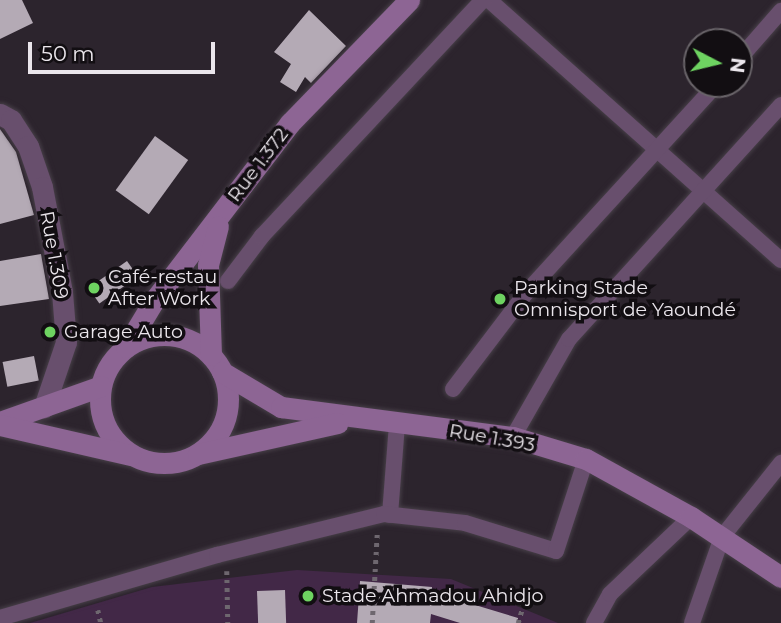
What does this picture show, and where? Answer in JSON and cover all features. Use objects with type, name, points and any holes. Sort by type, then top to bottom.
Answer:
[{"type":"main road","name":"Rue 1.372","points":[[126,347],[153,302],[290,123],[409,0]]},
{"type":"main road","points":[[216,364],[208,265],[221,213]]},
{"type":"main road","points":[[133,456],[106,426],[101,386],[110,364],[126,347],[147,337],[170,335],[192,341],[216,364],[227,387],[225,418],[219,432],[198,454]]},
{"type":"main road","name":"Rue 1.393","points":[[216,364],[281,407],[354,420],[513,438],[586,459],[691,517],[781,577]]},
{"type":"main road","points":[[0,424],[101,386]]},
{"type":"main road","points":[[0,424],[173,463],[198,454],[354,420]]},
{"type":"street","name":"Rue 1.309","points":[[0,114],[11,120],[28,146],[38,177],[62,292],[66,342],[44,407]]},
{"type":"lane","points":[[228,281],[262,236],[483,0]]},
{"type":"lane","points":[[489,0],[781,260]]},
{"type":"lane","points":[[753,43],[781,11]]},
{"type":"lane","points":[[453,389],[525,295],[659,152],[705,98]]},
{"type":"lane","points":[[513,438],[569,339],[781,105]]},
{"type":"lane","points":[[384,515],[397,424]]},
{"type":"lane","points":[[0,618],[217,555],[384,515],[465,523],[556,551],[586,459]]},
{"type":"lane","points":[[692,623],[722,537],[781,463]]},
{"type":"lane","points":[[594,623],[610,594],[691,517]]},
{"type":"path","points":[[372,623],[384,515]]},
{"type":"path","points":[[226,576],[228,623]]},
{"type":"path","points":[[519,623],[529,585]]},
{"type":"shaded area","name":"Stade Ahmadou Ahidjo","points":[[297,570],[451,579],[558,623],[30,623],[152,587]]},
{"type":"building","points":[[0,0],[22,0],[33,23],[0,39]]},
{"type":"building","points":[[309,10],[346,46],[311,83],[305,77],[296,92],[280,82],[291,64],[274,52]]},
{"type":"building","points":[[0,129],[16,152],[34,215],[0,224]]},
{"type":"building","points":[[155,136],[188,160],[149,214],[116,190]]},
{"type":"building","points":[[41,254],[49,299],[0,306],[0,261]]},
{"type":"building","points":[[127,261],[138,277],[99,304],[88,288]]},
{"type":"building","points":[[34,356],[39,381],[7,387],[3,362]]},
{"type":"building","points":[[360,581],[432,587],[432,592],[518,618],[518,623],[460,623],[431,614],[430,623],[357,623]]},
{"type":"building","points":[[285,590],[286,623],[258,623],[257,591]]},
{"type":"place","name":"Café-restau After Work","points":[[94,288]]},
{"type":"place","name":"Parking Stade Omnisport de Yaoundé","points":[[500,299]]},
{"type":"place","name":"Garage Auto","points":[[50,332]]},
{"type":"place","name":"Stade Ahmadou Ahidjo","points":[[308,596]]}]
